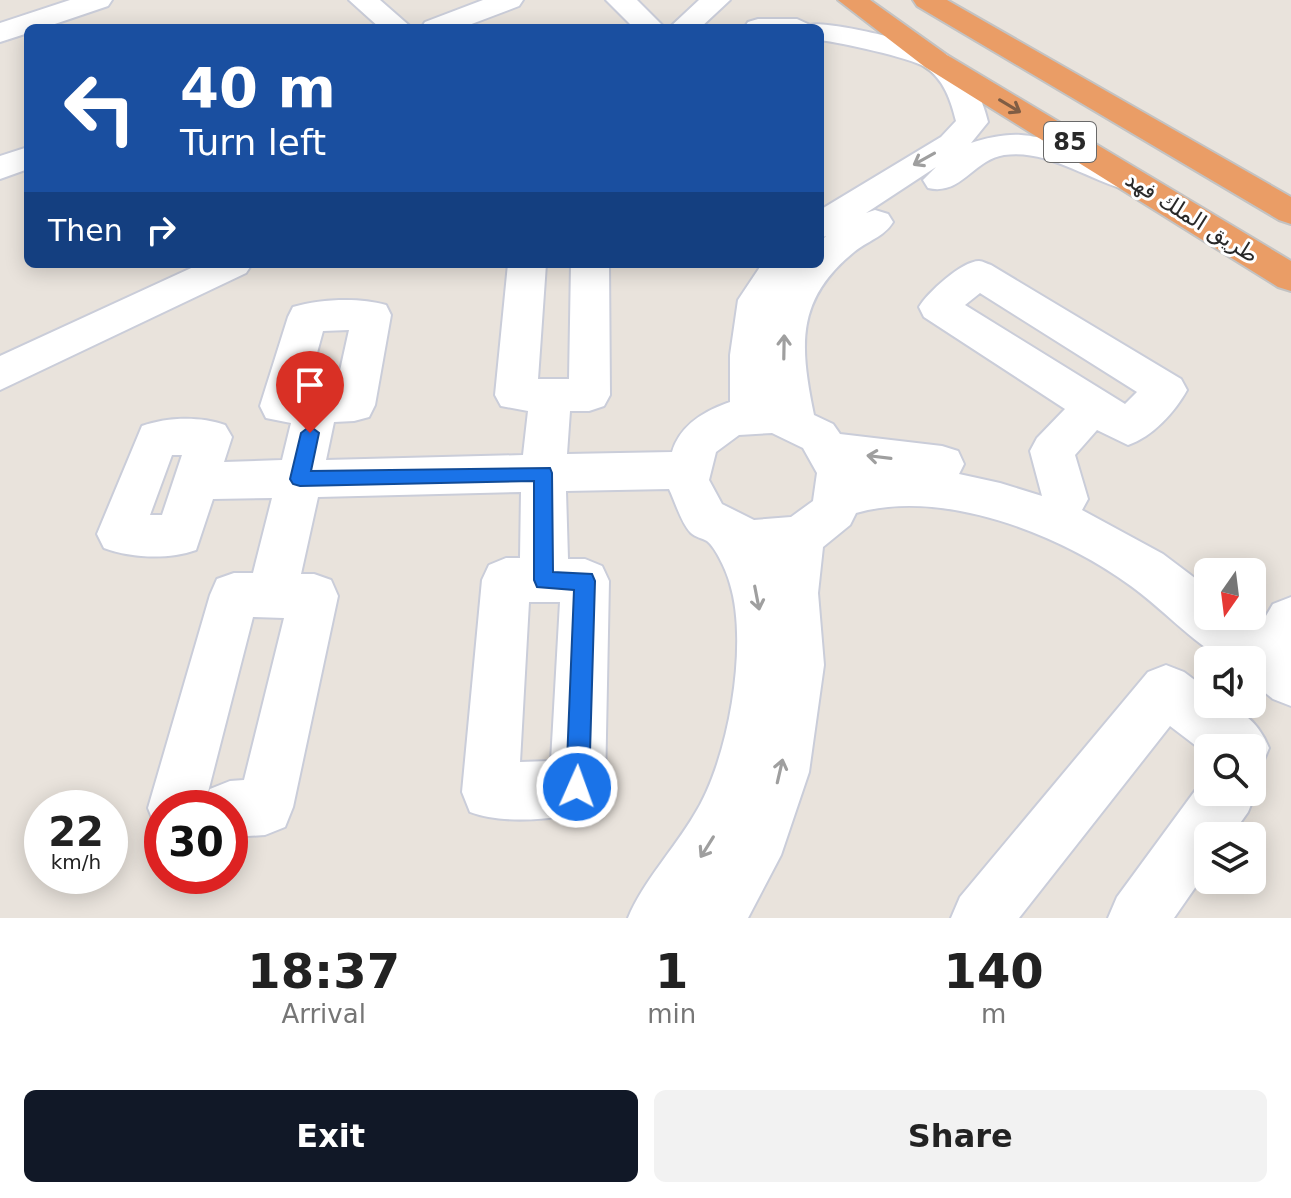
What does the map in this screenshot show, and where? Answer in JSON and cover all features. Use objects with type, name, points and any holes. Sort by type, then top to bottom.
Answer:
[{"type":"highway","name":"طريق الملك فهد","points":[[852,0],[936,61],[1291,278]]},
{"type":"highway","name":"طريق الملك فهد","points":[[927,0],[1291,212]]},
{"type":"highway","points":[[1068,82],[1291,198]]},
{"type":"street","points":[[27,24],[98,0]]},
{"type":"street","points":[[446,24],[509,0]]},
{"type":"street","points":[[620,0],[647,24]]},
{"type":"street","points":[[666,0],[688,24]]},
{"type":"street","points":[[692,24],[716,0]]},
{"type":"street","points":[[0,33],[24,25]]},
{"type":"street","points":[[824,32],[936,61],[965,93],[972,122],[953,144],[824,223]]},
{"type":"street","points":[[824,260],[841,243],[986,149],[1015,144],[1050,150],[1136,183]]},
{"type":"street","points":[[0,168],[24,159]]},
{"type":"street","points":[[0,350],[177,268]]},
{"type":"street","points":[[0,374],[225,268]]},
{"type":"street","points":[[527,268],[516,395],[589,395],[590,268]]},
{"type":"street","points":[[751,417],[750,355],[757,300],[778,268]]},
{"type":"street","points":[[810,437],[784,366],[785,316],[804,280],[816,268]]},
{"type":"street","points":[[978,274],[1166,390],[1128,428],[1093,406],[938,307],[978,274]]},
{"type":"street","points":[[544,580],[543,473],[551,394]]},
{"type":"street","points":[[272,595],[316,406]]},
{"type":"street","points":[[1065,499],[1052,451],[1093,406]]},
{"type":"street","points":[[715,918],[761,835],[781,772],[798,665],[794,593],[818,519],[840,471],[810,437],[776,416],[730,419],[697,442],[687,480],[706,518],[750,541],[818,519],[878,488],[928,487],[1000,502],[1071,526],[1274,644]]},
{"type":"street","points":[[810,437],[979,470],[1065,499],[1091,509],[1151,543],[1194,572]]},
{"type":"street","points":[[196,481],[300,473],[689,470]]},
{"type":"street","points":[[658,918],[676,897],[717,832],[747,766],[762,660],[762,623],[754,580],[726,528]]},
{"type":"street","points":[[181,790],[234,595],[314,596],[265,807],[248,808]]},
{"type":"street","points":[[981,918],[1166,690],[1223,724]]},
{"type":"street","points":[[1138,918],[1218,806]]},
{"type":"route","points":[[310,433],[300,479],[543,473],[544,580],[585,581],[577,787]]}]
